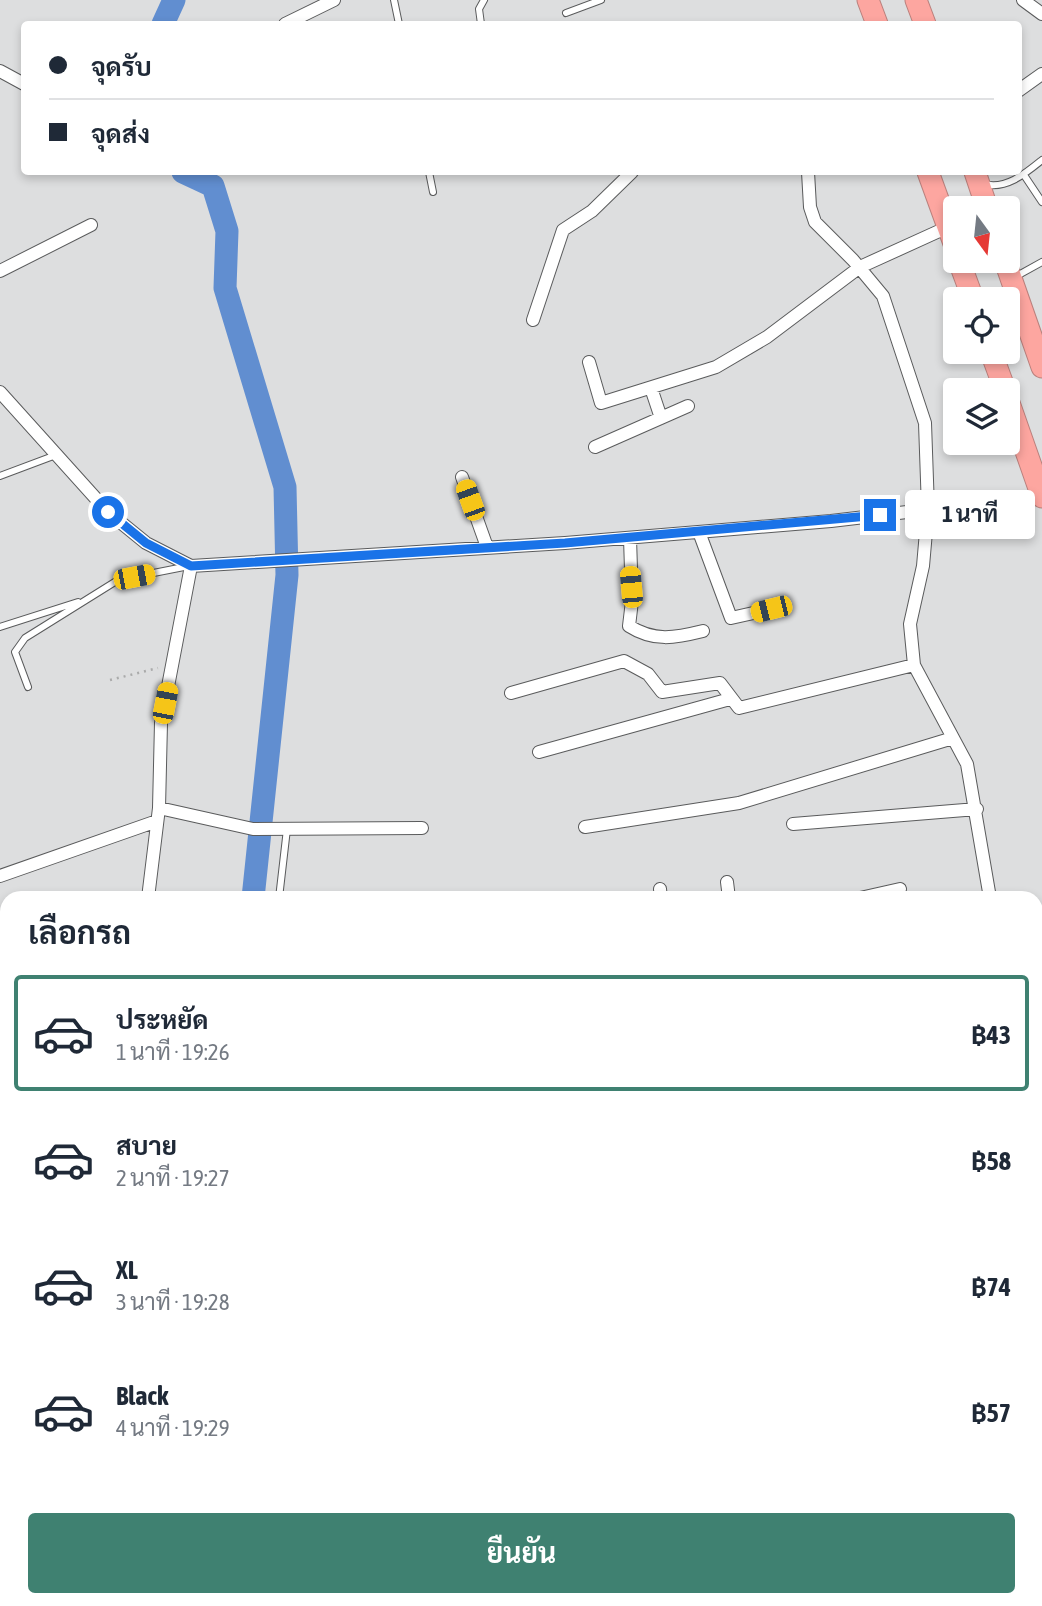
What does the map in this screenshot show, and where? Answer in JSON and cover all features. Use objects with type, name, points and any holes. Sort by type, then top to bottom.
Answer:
[{"type":"highway","points":[[868,0],[876,21]]},
{"type":"highway","points":[[916,0],[924,21]]},
{"type":"highway","points":[[929,175],[943,213]]},
{"type":"highway","points":[[977,177],[983,196]]},
{"type":"highway","points":[[1009,273],[1040,353]]},
{"type":"highway","points":[[1020,434],[1042,496]]},
{"type":"street","points":[[291,21],[334,0]]},
{"type":"street","points":[[1023,0],[1042,14]]},
{"type":"street","points":[[0,71],[21,82]]},
{"type":"street","points":[[1022,88],[1042,74]]},
{"type":"street","points":[[533,320],[562,230],[592,211],[629,175]]},
{"type":"street","points":[[808,175],[810,207],[815,222],[860,267],[883,296],[925,423],[928,509],[923,566],[910,624],[914,665],[967,764],[989,891]]},
{"type":"street","points":[[0,271],[91,225]]},
{"type":"street","points":[[589,362],[601,403],[716,367],[745,352],[860,267],[943,229]]},
{"type":"street","points":[[651,388],[661,418]]},
{"type":"street","points":[[0,392],[108,512],[146,543],[191,566],[630,538],[1042,496]]},
{"type":"street","points":[[595,447],[688,407]]},
{"type":"street","points":[[462,477],[487,547]]},
{"type":"street","points":[[699,532],[731,618],[771,609]]},
{"type":"street","points":[[630,538],[632,601],[629,626],[644,635],[670,639],[703,631]]},
{"type":"street","points":[[149,891],[158,815],[161,723],[191,566]]},
{"type":"street","points":[[511,693],[624,661],[648,674],[662,692],[720,683],[739,708],[914,665]]},
{"type":"street","points":[[538,752],[730,699]]},
{"type":"street","points":[[585,827],[739,803],[953,738]]},
{"type":"street","points":[[793,824],[976,809]]},
{"type":"street","points":[[0,876],[158,815],[253,829],[422,828]]},
{"type":"street","points":[[727,882],[728,891]]},
{"type":"street","points":[[891,891],[900,889]]},
{"type":"lane","points":[[394,0],[398,21]]},
{"type":"lane","points":[[481,21],[479,9],[484,0]]},
{"type":"lane","points":[[566,13],[601,0]]},
{"type":"lane","points":[[977,177],[1003,184],[1024,175],[1042,160]]},
{"type":"lane","points":[[430,175],[433,192]]},
{"type":"lane","points":[[1024,175],[1042,202]]},
{"type":"lane","points":[[1020,267],[1042,262]]},
{"type":"lane","points":[[0,476],[57,454]]},
{"type":"lane","points":[[28,687],[16,652],[25,638],[118,580],[191,566]]},
{"type":"lane","points":[[0,627],[87,599]]},
{"type":"lane","points":[[280,891],[287,829]]},
{"type":"path","points":[[110,680],[172,665]]},
{"type":"waterway","points":[[164,21],[174,0]]},
{"type":"waterway","points":[[189,175],[213,186],[227,231],[225,288],[285,487],[287,575],[254,891]]},
{"type":"waterway","points":[[0,1474],[0,1500]]},
{"type":"route","points":[[108,512],[146,543],[191,566],[565,543],[880,515]]}]
